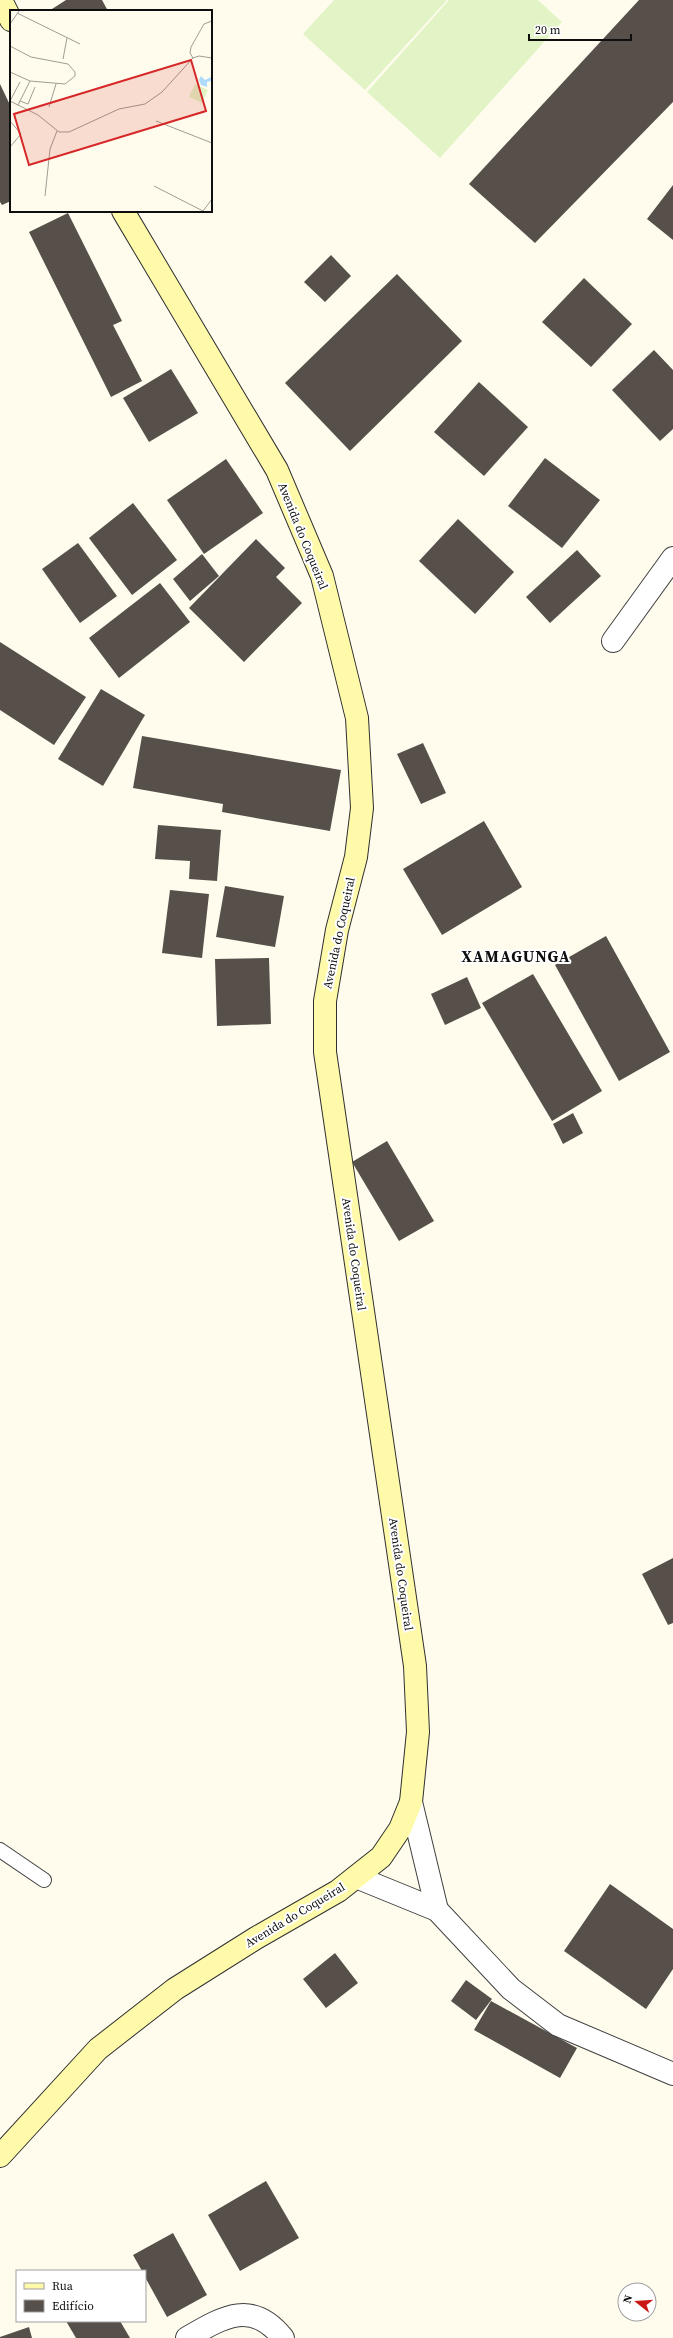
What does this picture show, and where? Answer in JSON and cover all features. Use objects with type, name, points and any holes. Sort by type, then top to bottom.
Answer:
[{"type":"main road","points":[[0,0],[10,18]]},
{"type":"main road","name":"Avenida do Coqueiral","points":[[0,2156],[98,2049],[174,1989],[256,1938],[338,1891],[381,1856],[400,1829],[411,1802],[418,1732],[415,1666],[325,1052],[325,1001],[337,930],[356,857],[362,808],[356,718],[322,576],[276,470],[124,212]]},
{"type":"street","points":[[613,641],[673,558]]},
{"type":"street","points":[[411,1802],[437,1910]]},
{"type":"street","points":[[356,1877],[437,1910],[511,1989],[558,2025],[673,2074]]},
{"type":"street","points":[[187,2338],[216,2321],[244,2314],[267,2320],[283,2338]]},
{"type":"lane","points":[[0,1850],[44,1880]]},
{"type":"green space","points":[[334,0],[447,0],[365,90],[303,34]]},
{"type":"green space","points":[[449,0],[538,0],[562,22],[440,158],[367,92]]},
{"type":"building","points":[[66,0],[102,0],[107,10],[52,10]]},
{"type":"building","points":[[639,0],[673,0],[673,102],[535,243],[469,184]]},
{"type":"building","points":[[0,84],[10,105],[10,201],[2,205],[0,202]]},
{"type":"building","points":[[673,185],[673,240],[647,219]]},
{"type":"building","points":[[68,213],[122,321],[113,325],[142,381],[111,397],[29,232]]},
{"type":"building","points":[[331,255],[351,276],[325,302],[304,282]]},
{"type":"building","points":[[397,274],[462,341],[350,451],[285,383]]},
{"type":"building","points":[[584,278],[632,324],[591,367],[542,322]]},
{"type":"building","points":[[654,350],[673,370],[673,429],[660,441],[612,390]]},
{"type":"building","points":[[171,369],[198,413],[149,442],[123,398]]},
{"type":"building","points":[[479,382],[528,427],[484,476],[434,432]]},
{"type":"building","points":[[545,458],[600,500],[562,548],[508,506]]},
{"type":"building","points":[[226,459],[263,513],[204,554],[167,500]]},
{"type":"building","points":[[133,503],[177,560],[132,595],[89,538]]},
{"type":"building","points":[[458,519],[514,572],[475,614],[419,561]]},
{"type":"building","points":[[256,539],[285,568],[276,577],[302,603],[244,662],[189,608]]},
{"type":"building","points":[[78,543],[117,596],[80,623],[42,569]]},
{"type":"building","points":[[577,550],[601,576],[550,623],[526,597]]},
{"type":"building","points":[[202,554],[219,576],[190,601],[173,579]]},
{"type":"building","points":[[160,583],[190,622],[119,678],[89,638]]},
{"type":"building","points":[[0,642],[86,697],[54,745],[0,710]]},
{"type":"building","points":[[101,689],[145,715],[103,786],[58,759]]},
{"type":"building","points":[[142,736],[341,770],[330,831],[222,812],[223,804],[133,788]]},
{"type":"building","points":[[423,743],[446,793],[421,804],[397,754]]},
{"type":"building","points":[[484,821],[522,887],[442,935],[403,869]]},
{"type":"building","points":[[158,825],[221,830],[217,881],[189,879],[190,861],[155,859]]},
{"type":"building","points":[[225,886],[284,896],[275,947],[216,937]]},
{"type":"building","points":[[170,890],[209,894],[202,958],[162,953]]},
{"type":"building","points":[[606,936],[670,1052],[619,1081],[555,965]]},
{"type":"building","points":[[269,958],[271,1024],[217,1026],[215,959]]},
{"type":"building","points":[[533,974],[602,1091],[552,1121],[482,1003]]},
{"type":"building","points":[[467,977],[481,1008],[445,1025],[431,994]]},
{"type":"building","points":[[573,1113],[583,1133],[563,1144],[553,1124]]},
{"type":"building","points":[[387,1141],[434,1221],[399,1241],[352,1162]]},
{"type":"building","points":[[673,1558],[673,1623],[668,1625],[642,1574]]},
{"type":"building","points":[[610,1884],[673,1929],[673,1969],[646,2009],[564,1951]]},
{"type":"building","points":[[335,1953],[358,1983],[326,2008],[303,1979]]},
{"type":"building","points":[[466,1980],[492,1999],[476,2020],[451,2001]]},
{"type":"building","points":[[491,2001],[577,2048],[560,2078],[474,2030]]},
{"type":"building","points":[[266,2181],[299,2238],[240,2271],[208,2215]]},
{"type":"building","points":[[173,2233],[207,2295],[167,2317],[146,2279],[146,2270],[141,2270],[133,2255]]},
{"type":"building","points":[[67,2322],[121,2322],[130,2338],[76,2338]]},
{"type":"building","points":[[29,2327],[32,2338],[0,2338],[0,2337]]},
{"type":"district","name":"XAMAGUNGA","points":[[516,956]]}]
